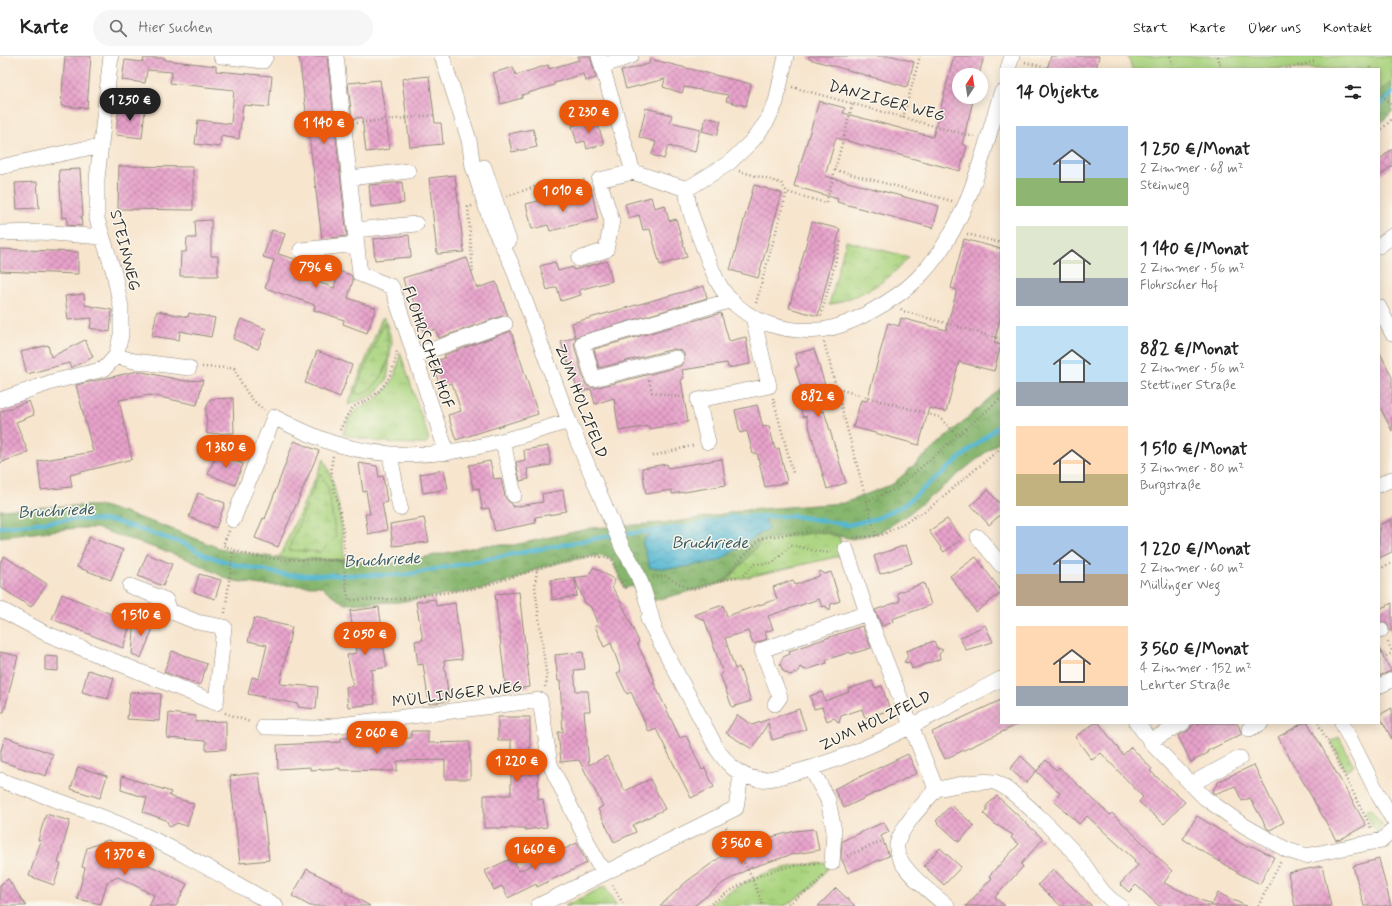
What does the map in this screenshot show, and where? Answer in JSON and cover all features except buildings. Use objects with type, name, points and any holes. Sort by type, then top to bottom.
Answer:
[{"type":"street","name":"STEINWEG","points":[[111,56],[97,179],[97,219],[114,273],[121,307],[121,335],[116,356]]},
{"type":"street","points":[[221,56],[264,58]]},
{"type":"street","name":"FLOHRSCHER HOF","points":[[336,56],[360,274],[392,287],[447,452]]},
{"type":"street","name":"ZUM HOLZFELD","points":[[442,56],[469,140],[473,167],[484,202],[496,233],[512,265],[568,421],[623,549],[624,563],[636,584],[641,607],[654,627],[678,677],[717,749],[727,764],[741,775],[758,779],[773,778],[811,768],[856,752],[1000,680]]},
{"type":"street","points":[[631,56],[601,61],[633,172]]},
{"type":"street","points":[[579,259],[606,250],[612,221],[600,180],[633,172],[687,189],[729,164],[753,140],[767,121],[776,102],[786,56]]},
{"type":"street","points":[[687,189],[687,203],[714,274],[732,300],[751,316],[780,328],[800,331],[819,330],[848,322],[873,311],[894,298],[918,278],[937,255],[953,230],[966,205],[974,185],[1000,96]]},
{"type":"street","points":[[0,166],[83,149],[100,148]]},
{"type":"street","points":[[350,178],[408,171]]},
{"type":"street","points":[[301,250],[416,224]]},
{"type":"street","points":[[0,233],[41,232],[102,236]]},
{"type":"street","points":[[1380,245],[1392,236]]},
{"type":"street","points":[[676,358],[593,379],[583,343],[732,300]]},
{"type":"street","points":[[1380,308],[1392,333]]},
{"type":"street","points":[[708,442],[698,400],[769,386],[751,316]]},
{"type":"street","points":[[412,349],[505,324]]},
{"type":"street","points":[[0,400],[52,382],[104,369],[116,356],[134,361],[190,368]]},
{"type":"street","points":[[233,520],[274,417],[335,444],[390,454],[419,456],[474,449],[568,421]]},
{"type":"street","points":[[504,441],[514,495]]},
{"type":"street","points":[[390,454],[400,508]]},
{"type":"street","points":[[1380,485],[1392,479]]},
{"type":"street","points":[[978,537],[1000,564]]},
{"type":"street","points":[[846,549],[867,613],[936,789]]},
{"type":"street","points":[[0,609],[45,633],[216,703],[224,627],[197,622],[170,611],[166,600],[130,586]]},
{"type":"street","points":[[775,704],[780,697],[762,650],[867,613]]},
{"type":"street","points":[[1380,686],[1392,680]]},
{"type":"street","name":"MÜLLINGER WEG","points":[[264,727],[316,728],[540,700],[550,764],[597,862],[606,871]]},
{"type":"street","points":[[1138,724],[1150,740],[1205,798],[1243,825],[1287,850],[1306,856],[1382,840],[1392,831]]},
{"type":"street","points":[[1150,740],[1181,724]]},
{"type":"street","points":[[1343,724],[1379,796],[1392,818]]},
{"type":"street","points":[[1191,784],[1240,758]]},
{"type":"street","points":[[811,768],[828,800],[834,831],[832,863]]},
{"type":"street","points":[[538,906],[606,871],[736,808],[741,775]]},
{"type":"street","points":[[0,780],[96,814],[132,830],[197,861],[276,906]]},
{"type":"street","points":[[947,906],[905,868],[898,857],[897,842],[904,828],[936,789],[979,782],[996,782],[1007,788],[1062,839],[1083,862],[1097,885],[1120,906]]},
{"type":"path","points":[[902,118],[920,56]]},
{"type":"path","points":[[1170,56],[1173,68]]},
{"type":"path","points":[[1218,56],[1221,68]]},
{"type":"path","points":[[1010,61],[1045,68]]},
{"type":"path","points":[[1290,68],[1315,61]]},
{"type":"path","name":"DANZIGER WEG","points":[[780,83],[987,142]]},
{"type":"path","points":[[1380,93],[1391,104]]},
{"type":"path","points":[[729,164],[737,171],[781,183],[787,192],[826,203],[853,104]]},
{"type":"path","points":[[344,124],[435,115]]},
{"type":"path","points":[[1380,131],[1392,120]]},
{"type":"path","points":[[835,170],[966,205]]},
{"type":"path","points":[[751,316],[755,307],[787,192]]},
{"type":"path","points":[[953,230],[1000,243]]},
{"type":"path","points":[[841,241],[819,330],[838,389],[876,536]]},
{"type":"path","points":[[894,298],[903,311],[1000,340]]},
{"type":"path","points":[[412,349],[397,348],[396,362],[381,390],[368,400],[354,406],[346,416],[335,444],[332,467],[342,521],[346,589],[349,600],[400,599],[478,588],[562,562],[594,556],[605,556],[612,560],[624,588],[658,576],[665,576],[686,587],[694,589],[744,575],[754,564],[774,563],[790,546],[802,546],[827,554],[846,549]]},
{"type":"path","points":[[190,368],[208,366],[234,368],[243,388],[254,402],[274,417]]},
{"type":"path","points":[[644,366],[652,392],[698,400]]},
{"type":"path","points":[[769,386],[793,473]]},
{"type":"path","points":[[838,389],[939,417],[958,436]]},
{"type":"path","points":[[866,501],[896,489],[1000,399]]},
{"type":"path","points":[[652,456],[708,442]]},
{"type":"path","points":[[720,581],[761,538],[820,530],[852,537],[876,536],[886,533],[928,510],[1000,449]]},
{"type":"path","points":[[233,520],[223,545],[233,550],[279,558],[344,560]]},
{"type":"path","points":[[224,627],[233,550]]},
{"type":"path","points":[[1380,569],[1392,563]]},
{"type":"path","name":"MÜLLINGER WEG","points":[[537,569],[535,587],[547,680],[540,700]]},
{"type":"path","points":[[1380,659],[1392,653]]},
{"type":"path","points":[[216,703],[225,712],[264,727]]},
{"type":"path","points":[[1319,724],[1378,840]]},
{"type":"path","points":[[721,816],[752,878],[763,906]]},
{"type":"path","points":[[708,906],[752,878],[778,868],[802,864],[832,863],[885,840],[897,842]]},
{"type":"path","points":[[1258,906],[1287,850]]},
{"type":"path","points":[[785,906],[814,886],[832,863]]},
{"type":"path","points":[[606,871],[624,906]]},
{"type":"green space","points":[[1128,56],[1392,56],[1392,81],[1380,91],[1380,68],[1132,68]]},
{"type":"green space","points":[[1392,81],[1392,112],[1380,124],[1380,91]]},
{"type":"green space","points":[[846,241],[909,257],[891,275],[878,285],[854,297],[829,305]]},
{"type":"green space","points":[[382,318],[385,318],[392,341],[387,380],[374,395],[348,405]]},
{"type":"green space","points":[[384,322],[388,344],[387,364],[378,381],[371,389],[361,395],[355,393]]},
{"type":"green space","points":[[400,352],[429,439],[425,444],[404,444],[373,441],[343,434],[351,415],[358,409],[381,396],[390,385],[398,366]]},
{"type":"green space","points":[[1000,389],[1000,441],[906,516],[880,532],[853,539],[819,532],[763,540],[726,582],[652,601],[632,586],[624,588],[612,560],[605,557],[594,556],[562,562],[537,569],[514,580],[479,590],[398,602],[346,604],[337,599],[321,586],[261,585],[230,580],[185,558],[96,528],[76,528],[0,537],[0,510],[61,506],[103,506],[164,526],[224,550],[279,558],[395,563],[486,545],[514,545],[592,528],[676,522],[746,510],[844,503],[893,484]]},
{"type":"green space","points":[[324,459],[333,483],[339,508],[344,560],[279,558]]},
{"type":"green space","points":[[320,473],[328,488],[336,537],[321,552],[288,550]]},
{"type":"green space","points":[[819,532],[839,536],[845,555],[726,582],[763,540]]},
{"type":"green space","points":[[1339,737],[1354,766],[1345,770],[1331,741]]},
{"type":"green space","points":[[1370,809],[1382,824],[1377,835],[1365,812]]},
{"type":"green space","points":[[832,863],[814,886],[785,906],[708,906],[738,886],[766,873],[795,866]]},
{"type":"green space","points":[[605,886],[616,906],[565,906]]},
{"type":"water","name":"Bruchriede","points":[[731,517],[764,517],[769,528],[719,561],[678,568],[650,568],[642,541],[654,530],[686,527]]},
{"type":"waterway","name":"Bruchriede","points":[[1380,105],[1392,93]]},
{"type":"waterway","name":"Bruchriede","points":[[0,527],[74,519],[114,521],[185,544],[205,555],[236,565],[287,575],[405,575],[608,536],[686,527],[731,517],[795,516],[848,525],[878,518],[904,505],[1000,425]]}]
